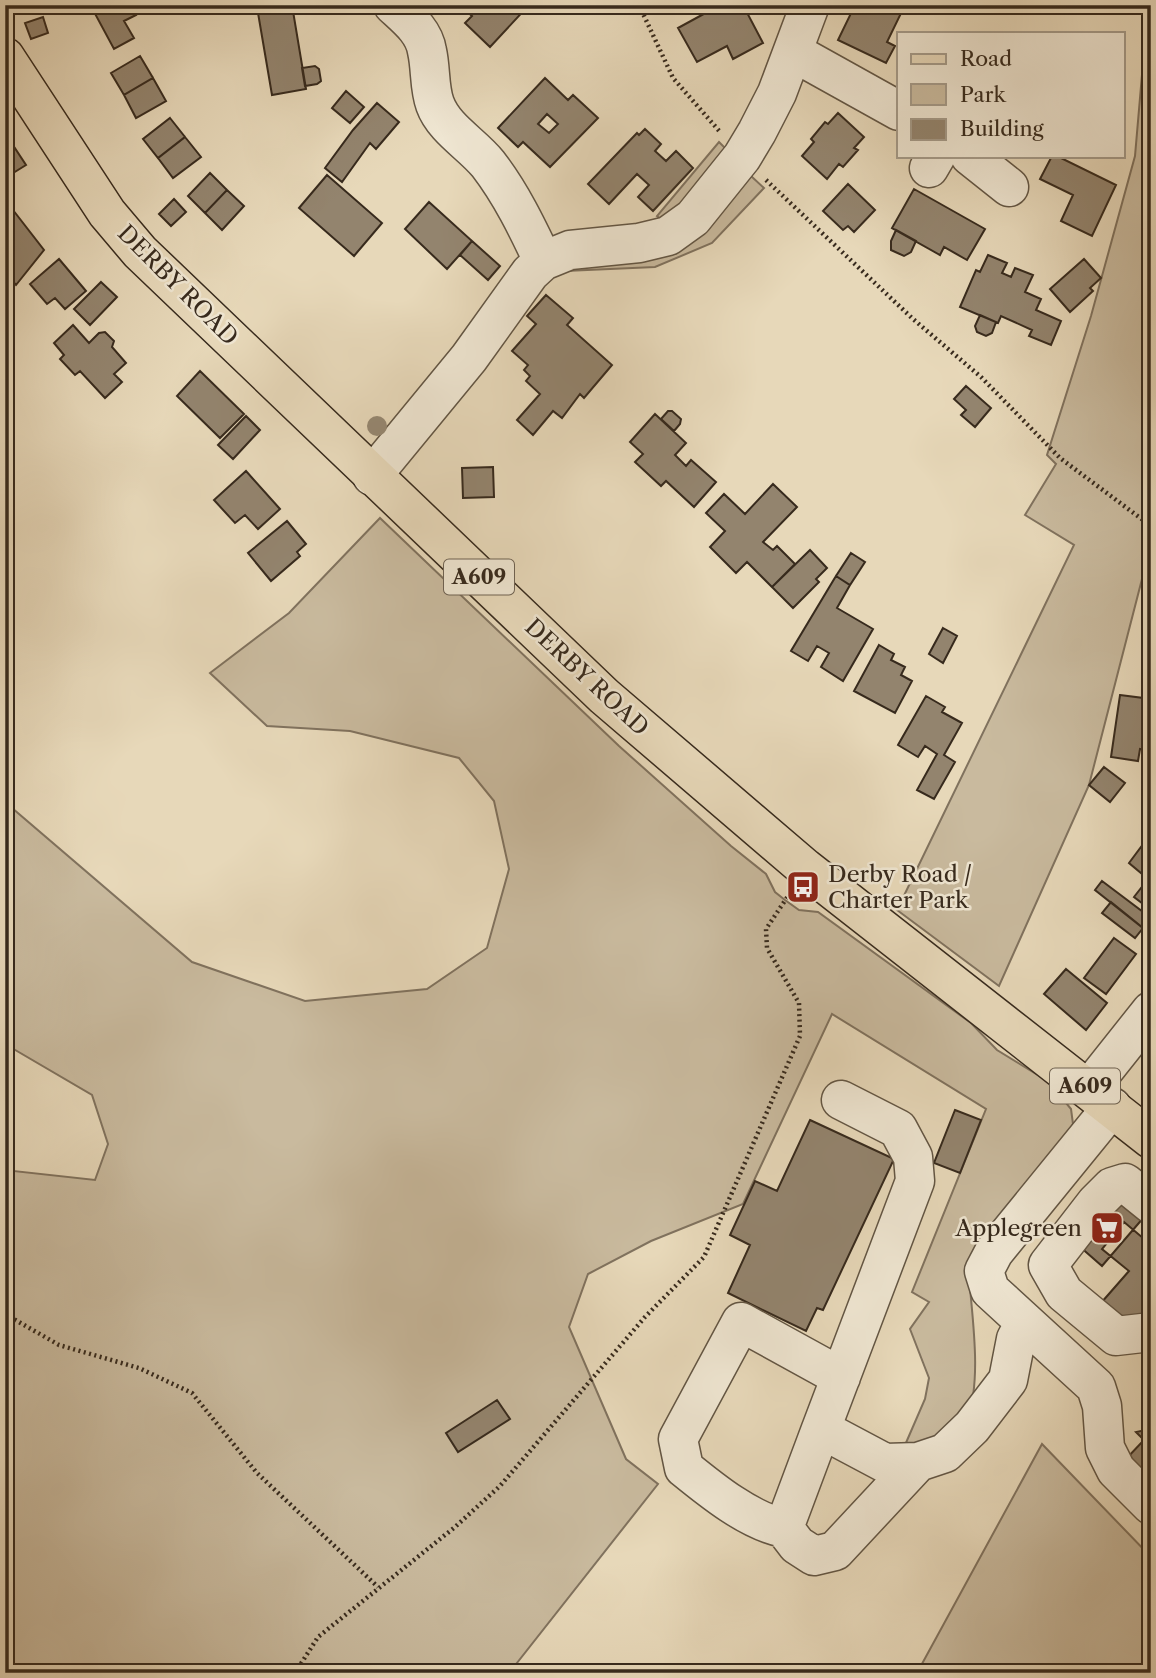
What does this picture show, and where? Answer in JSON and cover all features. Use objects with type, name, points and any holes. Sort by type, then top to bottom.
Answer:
[{"type":"main road","name":"DERBY ROAD","points":[[5,57],[107,213],[141,252],[604,696],[805,868],[1151,1139]]},
{"type":"street","points":[[393,5],[413,23],[422,37],[427,50],[435,104],[454,130],[486,161],[505,187],[543,261]]},
{"type":"street","points":[[372,476],[469,358],[530,273],[543,261],[570,250],[639,243],[668,236],[693,218],[742,157],[777,93],[810,5]]},
{"type":"street","points":[[793,52],[897,110]]},
{"type":"street","points":[[973,158],[1009,187]]},
{"type":"street","points":[[1151,1011],[1100,1098],[994,1252],[984,1271],[990,1290],[1096,1387],[1102,1406],[1105,1448],[1116,1470],[1151,1505]]},
{"type":"street","points":[[784,1528],[915,1181],[914,1157],[898,1129],[841,1100]]},
{"type":"street","points":[[1151,1205],[1125,1183],[1112,1187],[1096,1203],[1048,1265],[1064,1293],[1116,1336],[1151,1332]]},
{"type":"street","points":[[841,1377],[741,1322],[678,1439],[684,1468],[710,1489],[768,1525],[784,1528],[797,1545],[814,1556],[835,1550],[918,1462]]},
{"type":"street","points":[[821,1429],[885,1463],[918,1462],[945,1453],[972,1427],[1008,1380],[1016,1339],[1026,1322]]},
{"type":"path","points":[[639,5],[673,78],[742,157],[913,319],[981,377],[1060,458],[1151,526]]},
{"type":"path","points":[[295,1673],[318,1637],[456,1527],[500,1486],[645,1317],[704,1257],[800,1035],[799,1003],[767,948],[766,929],[805,868]]},
{"type":"path","points":[[5,1314],[59,1345],[139,1368],[192,1393],[257,1473],[378,1587]]},
{"type":"green space","points":[[1148,5],[1151,5],[1151,544],[1089,785],[999,986],[897,910],[1074,545],[1025,515],[1056,464],[1047,455],[1091,316],[1135,156]]},
{"type":"green space","points":[[719,142],[728,151],[717,167],[663,221],[657,216]]},
{"type":"green space","points":[[751,176],[764,188],[712,243],[655,267],[565,271]]},
{"type":"green space","points":[[380,518],[619,746],[766,874],[775,892],[799,910],[818,912],[971,1023],[997,1050],[1049,1082],[1071,1109],[1073,1124],[1069,1135],[968,1264],[975,1364],[972,1403],[967,1421],[902,1452],[925,1399],[929,1378],[910,1329],[929,1302],[912,1292],[986,1109],[832,1014],[743,1204],[651,1241],[588,1274],[569,1327],[626,1459],[658,1484],[509,1673],[5,1673],[5,1170],[95,1180],[108,1144],[92,1095],[5,1044],[5,812],[12,808],[192,962],[305,1001],[427,989],[487,948],[509,869],[494,801],[459,758],[350,731],[267,726],[210,673],[289,613]]},
{"type":"green space","points":[[1042,1444],[1151,1557],[1151,1673],[917,1673]]},
{"type":"building","points":[[102,5],[130,5],[136,15],[124,21],[134,38],[114,49],[93,10]]},
{"type":"building","points":[[292,5],[306,89],[272,95],[257,7]]},
{"type":"building","points":[[460,5],[529,5],[490,47],[465,23],[472,16]]},
{"type":"building","points":[[708,5],[743,5],[763,43],[733,59],[727,46],[697,62],[678,28],[711,10]]},
{"type":"building","points":[[855,5],[905,5],[887,42],[895,46],[886,63],[838,40]]},
{"type":"building","points":[[43,17],[48,33],[31,39],[25,23]]},
{"type":"building","points":[[140,56],[153,78],[124,95],[111,73]]},
{"type":"building","points":[[315,66],[319,69],[321,81],[305,86],[302,68]]},
{"type":"building","points":[[153,78],[166,101],[136,118],[124,95]]},
{"type":"building","points":[[545,78],[568,100],[573,95],[598,118],[550,167],[523,142],[518,147],[498,128]],"holes":[[[547,114],[558,124],[549,133],[538,124]]]},
{"type":"building","points":[[346,91],[364,107],[350,123],[332,108]]},
{"type":"building","points":[[377,103],[399,122],[376,149],[370,143],[342,182],[325,168]]},
{"type":"building","points":[[838,113],[864,137],[854,148],[858,150],[843,167],[839,164],[827,179],[802,156],[825,122],[828,124]]},
{"type":"building","points":[[170,118],[185,137],[158,158],[143,139]]},
{"type":"building","points":[[645,129],[661,144],[655,151],[666,161],[676,151],[693,168],[653,211],[638,197],[649,185],[637,174],[609,204],[588,184],[637,133],[639,135]]},
{"type":"building","points":[[5,133],[26,165],[5,178]]},
{"type":"building","points":[[185,137],[201,157],[173,178],[158,158]]},
{"type":"building","points":[[1051,158],[1061,158],[1116,185],[1092,236],[1061,221],[1073,195],[1040,179]]},
{"type":"building","points":[[210,173],[227,190],[205,213],[188,196]]},
{"type":"building","points":[[327,175],[382,223],[354,256],[299,208]]},
{"type":"building","points":[[848,184],[875,210],[854,232],[848,226],[843,230],[823,211]]},
{"type":"building","points":[[914,189],[985,229],[967,260],[944,247],[940,255],[892,228]]},
{"type":"building","points":[[227,190],[244,206],[222,230],[205,213]]},
{"type":"building","points":[[174,199],[186,212],[171,226],[159,214]]},
{"type":"building","points":[[429,202],[472,241],[447,269],[405,229]]},
{"type":"building","points":[[13,210],[44,250],[16,285],[5,271],[5,215]]},
{"type":"building","points":[[896,230],[916,241],[911,252],[904,256],[891,250],[891,241]]},
{"type":"building","points":[[472,241],[500,266],[488,280],[460,255]]},
{"type":"building","points":[[988,255],[1007,263],[1002,273],[1011,277],[1015,268],[1033,275],[1025,292],[1041,299],[1036,310],[1061,321],[1051,345],[1029,336],[1032,330],[1001,316],[998,323],[960,307],[976,270],[980,272]]},
{"type":"building","points":[[59,259],[86,291],[65,309],[55,298],[47,304],[30,284]]},
{"type":"building","points":[[1084,259],[1101,278],[1090,288],[1093,291],[1070,312],[1050,289]]},
{"type":"building","points":[[101,282],[117,297],[90,325],[74,309]]},
{"type":"building","points":[[546,295],[573,318],[567,325],[612,365],[584,398],[580,394],[562,418],[553,411],[533,435],[517,420],[540,394],[526,381],[530,376],[524,370],[528,365],[512,351],[536,324],[527,316]]},
{"type":"building","points":[[980,315],[996,322],[992,333],[986,336],[977,332],[975,326]]},
{"type":"building","points":[[73,325],[89,343],[99,333],[105,332],[114,341],[112,347],[126,363],[114,374],[122,382],[105,398],[80,371],[75,375],[60,359],[64,355],[54,343]]},
{"type":"building","points":[[200,371],[244,414],[220,438],[177,396]]},
{"type":"building","points":[[966,386],[991,408],[975,427],[961,415],[966,410],[954,399]]},
{"type":"building","points":[[668,411],[681,419],[674,431],[661,419]]},
{"type":"building","points":[[655,414],[686,443],[675,455],[686,466],[691,460],[716,482],[694,507],[666,481],[661,486],[635,462],[643,454],[630,442]]},
{"type":"building","points":[[246,416],[260,430],[233,459],[218,445]]},
{"type":"building","points":[[493,467],[494,497],[463,498],[462,468]]},
{"type":"building","points":[[246,471],[280,509],[258,529],[245,515],[235,523],[214,500]]},
{"type":"building","points":[[773,484],[797,507],[763,542],[773,550],[777,546],[795,564],[772,587],[747,562],[736,573],[710,547],[725,531],[706,513],[724,494],[745,514]]},
{"type":"building","points":[[287,521],[306,544],[297,552],[300,556],[271,581],[248,553]]},
{"type":"building","points":[[810,550],[827,568],[816,579],[819,582],[793,608],[772,587]]},
{"type":"building","points":[[851,553],[865,562],[850,585],[836,576]]},
{"type":"building","points":[[836,576],[850,585],[837,608],[873,629],[843,681],[821,667],[829,653],[817,646],[808,661],[791,651]]},
{"type":"building","points":[[943,628],[957,636],[943,663],[929,654]]},
{"type":"building","points":[[879,645],[894,654],[891,660],[905,667],[901,675],[912,681],[895,713],[854,691]]},
{"type":"building","points":[[1120,695],[1151,699],[1151,751],[1140,749],[1138,761],[1111,757]]},
{"type":"building","points":[[926,696],[945,707],[942,712],[962,723],[944,755],[955,762],[934,799],[917,790],[937,754],[925,746],[918,757],[898,745]]},
{"type":"building","points":[[1104,767],[1125,783],[1110,802],[1089,785]]},
{"type":"building","points":[[1141,847],[1151,855],[1151,910],[1134,897],[1148,879],[1129,863]]},
{"type":"building","points":[[1102,881],[1151,918],[1143,928],[1095,890]]},
{"type":"building","points":[[1111,902],[1143,928],[1135,938],[1102,913]]},
{"type":"building","points":[[1114,938],[1136,954],[1106,994],[1084,978]]},
{"type":"building","points":[[1066,969],[1107,1003],[1086,1030],[1044,994]]},
{"type":"building","points":[[955,1110],[981,1120],[960,1173],[934,1163]]},
{"type":"building","points":[[810,1120],[894,1159],[823,1310],[817,1308],[806,1331],[728,1293],[750,1245],[730,1235],[755,1181],[777,1191]]},
{"type":"building","name":"Applegreen","points":[[1113,1190],[1144,1217],[1102,1266],[1071,1239]]},
{"type":"building","points":[[1124,1222],[1150,1244],[1151,1242],[1151,1311],[1134,1331],[1101,1303],[1129,1271],[1102,1249]]},
{"type":"building","points":[[497,1400],[510,1419],[458,1452],[446,1433]]},
{"type":"building","points":[[1151,1429],[1151,1485],[1125,1460],[1144,1440],[1136,1432]]},
{"type":"place","name":"Derby Road / Charter Park","points":[[803,887]]},
{"type":"place","name":"Applegreen","points":[[1107,1228]]}]
